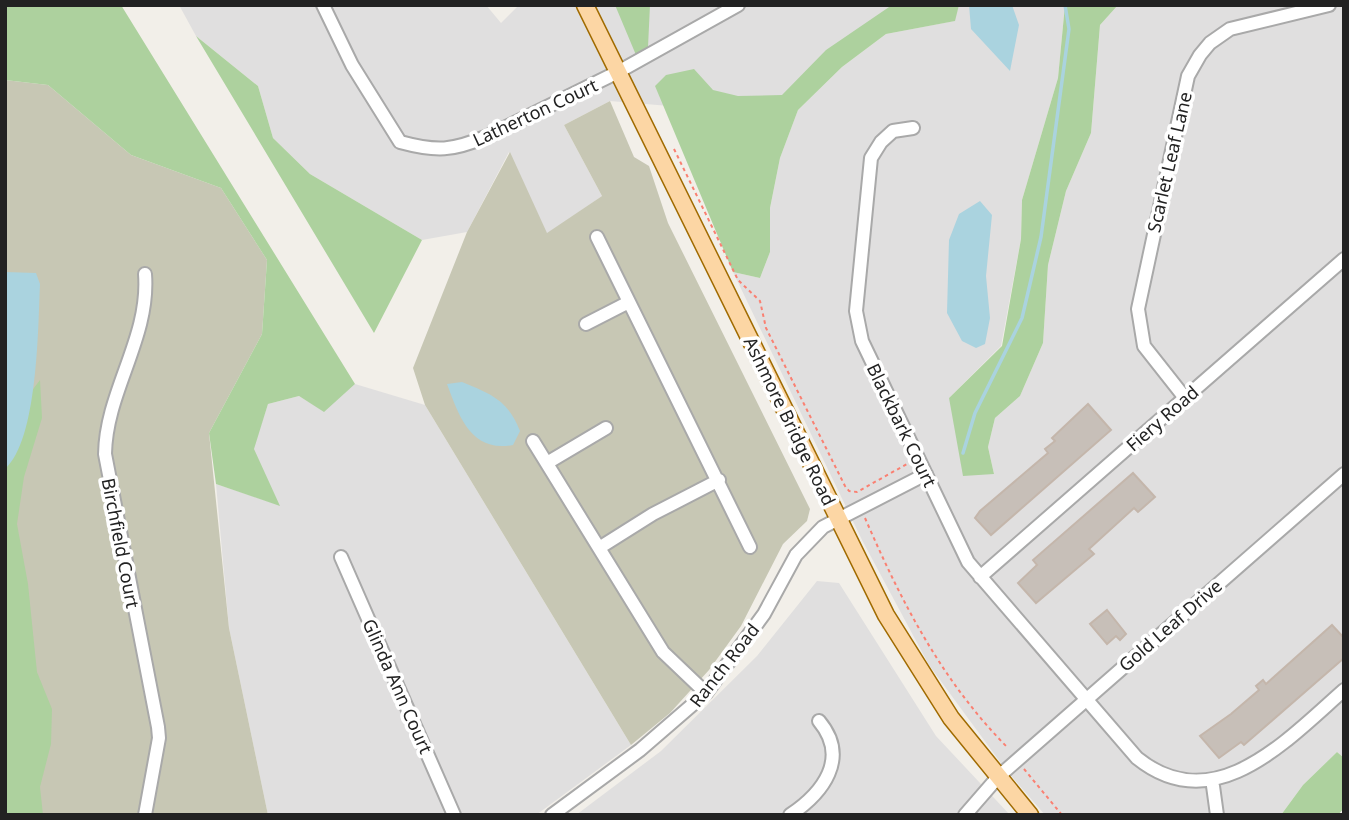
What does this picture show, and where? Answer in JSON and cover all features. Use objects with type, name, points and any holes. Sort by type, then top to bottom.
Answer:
[{"type":"main road","name":"Ashmore Bridge Road","points":[[585,5],[907,652],[951,718],[1030,815]]},
{"type":"street","name":"Latherton Court","points":[[323,5],[352,65],[400,142],[433,150],[468,144],[618,72],[738,5]]},
{"type":"street","name":"Scarlet Leaf Lane","points":[[1185,398],[1144,346],[1139,309],[1188,76],[1200,55],[1220,34],[1305,8],[1329,5]]},
{"type":"street","name":"Blackbark Court","points":[[913,128],[893,131],[871,158],[856,311],[862,341],[968,562],[1138,758],[1156,774],[1183,786],[1213,786]]},
{"type":"street","points":[[597,237],[750,547]]},
{"type":"street","name":"Fiery Road","points":[[980,577],[1344,259]]},
{"type":"street","name":"Birchfield Court","points":[[145,274],[145,316],[106,424],[104,454],[158,727],[145,815]]},
{"type":"street","points":[[586,324],[629,302]]},
{"type":"street","points":[[547,463],[606,428]]},
{"type":"street","points":[[533,441],[663,652],[706,693]]},
{"type":"street","name":"Ranch Road","points":[[554,814],[640,750],[706,693],[759,622],[796,555],[822,527],[926,474]]},
{"type":"street","name":"Gold Leaf Drive","points":[[965,815],[998,777],[1344,474]]},
{"type":"street","points":[[599,548],[653,514],[719,480]]},
{"type":"street","name":"Glinda Ann Court","points":[[341,556],[454,815]]},
{"type":"street","points":[[1217,815],[1213,786],[1243,777],[1344,690]]},
{"type":"street","points":[[790,815],[809,802],[827,778],[831,743],[819,720]]},
{"type":"path","points":[[674,149],[738,279],[760,301],[766,328],[845,486],[849,491],[857,492],[908,464],[926,474]]},
{"type":"path","points":[[865,517],[897,590],[948,678],[979,719],[1007,747]]},
{"type":"path","points":[[1022,766],[1062,815]]},
{"type":"shaded area","points":[[179,5],[486,5],[501,23],[519,5],[914,5],[776,115],[610,101],[564,125],[602,196],[547,234],[509,152],[467,232],[422,240],[310,174],[273,138],[258,86],[196,36]]},
{"type":"shaded area","points":[[959,5],[1065,5],[1058,78],[1022,200],[1021,239],[1001,346],[949,398],[994,474],[988,447],[995,418],[1020,396],[1043,343],[1048,265],[1066,191],[1091,133],[1100,25],[1118,5],[1344,5],[1344,758],[1337,752],[1303,785],[1281,815],[1045,815],[1006,770],[929,665],[862,540],[733,272],[760,278],[770,252],[770,208],[780,158],[798,110],[842,67],[886,34],[954,21]]},
{"type":"shaded area","points":[[5,80],[48,85],[131,155],[221,188],[267,260],[262,334],[209,433],[229,628],[268,815],[5,815]]},
{"type":"shaded area","points":[[610,101],[634,157],[649,166],[668,223],[810,509],[807,521],[783,544],[741,626],[709,670],[670,713],[631,745],[425,405],[413,368],[467,232],[510,152],[547,233],[602,196],[564,125]]},
{"type":"shaded area","points":[[355,384],[425,405],[631,745],[536,815],[268,815],[229,628],[216,484],[279,505],[253,449],[268,404],[299,396],[324,411]]},
{"type":"shaded area","points":[[817,581],[839,583],[936,736],[1010,815],[576,815],[661,751],[757,656]]},
{"type":"green space","points":[[5,5],[121,5],[355,384],[324,412],[299,396],[268,404],[254,449],[280,506],[216,484],[209,433],[262,334],[267,260],[221,188],[131,155],[48,85],[5,80]]},
{"type":"green space","points":[[615,5],[650,5],[648,47],[636,55]]},
{"type":"green space","points":[[892,5],[959,5],[955,21],[886,34],[842,67],[798,110],[780,158],[770,208],[770,252],[760,278],[733,272],[655,86],[666,75],[694,69],[713,90],[738,96],[782,95],[826,50]]},
{"type":"green space","points":[[1065,5],[1118,5],[1100,25],[1091,133],[1066,191],[1048,265],[1043,343],[1020,396],[995,418],[988,447],[994,474],[963,476],[949,398],[1002,346],[1021,239],[1022,200],[1058,78]]},
{"type":"green space","points":[[196,36],[258,86],[273,138],[310,174],[422,240],[374,333]]},
{"type":"green space","points":[[40,380],[42,418],[24,477],[17,524],[28,584],[37,672],[52,709],[51,744],[40,787],[43,815],[5,815],[5,426]]},
{"type":"green space","points":[[1337,752],[1344,758],[1344,808],[1338,815],[1281,815],[1303,785]]},
{"type":"water","points":[[969,5],[1012,5],[1019,25],[1010,71],[971,29]]},
{"type":"water","points":[[980,201],[992,215],[986,276],[990,318],[985,344],[976,348],[962,341],[947,313],[949,240],[959,214]]},
{"type":"water","points":[[5,272],[36,273],[40,284],[37,354],[30,409],[16,454],[5,469]]},
{"type":"water","points":[[462,382],[497,399],[510,412],[520,431],[513,445],[487,443],[477,438],[469,429],[456,408],[447,384]]},
{"type":"building","points":[[1088,404],[1111,430],[991,535],[975,518],[980,511],[1048,453],[1045,449],[1055,441],[1052,438]]},
{"type":"building","points":[[1133,473],[1155,497],[1138,512],[1134,508],[1089,549],[1094,554],[1036,603],[1018,583],[1037,565],[1033,560]]},
{"type":"building","points":[[1107,610],[1126,634],[1120,640],[1116,636],[1107,644],[1090,624]]},
{"type":"building","points":[[1332,625],[1344,638],[1344,658],[1244,745],[1241,742],[1219,758],[1200,736],[1231,714],[1259,690],[1256,686],[1263,680],[1266,684]]},
{"type":"waterway","points":[[963,453],[975,413],[1022,318],[1041,237],[1069,29],[1065,5]]}]
